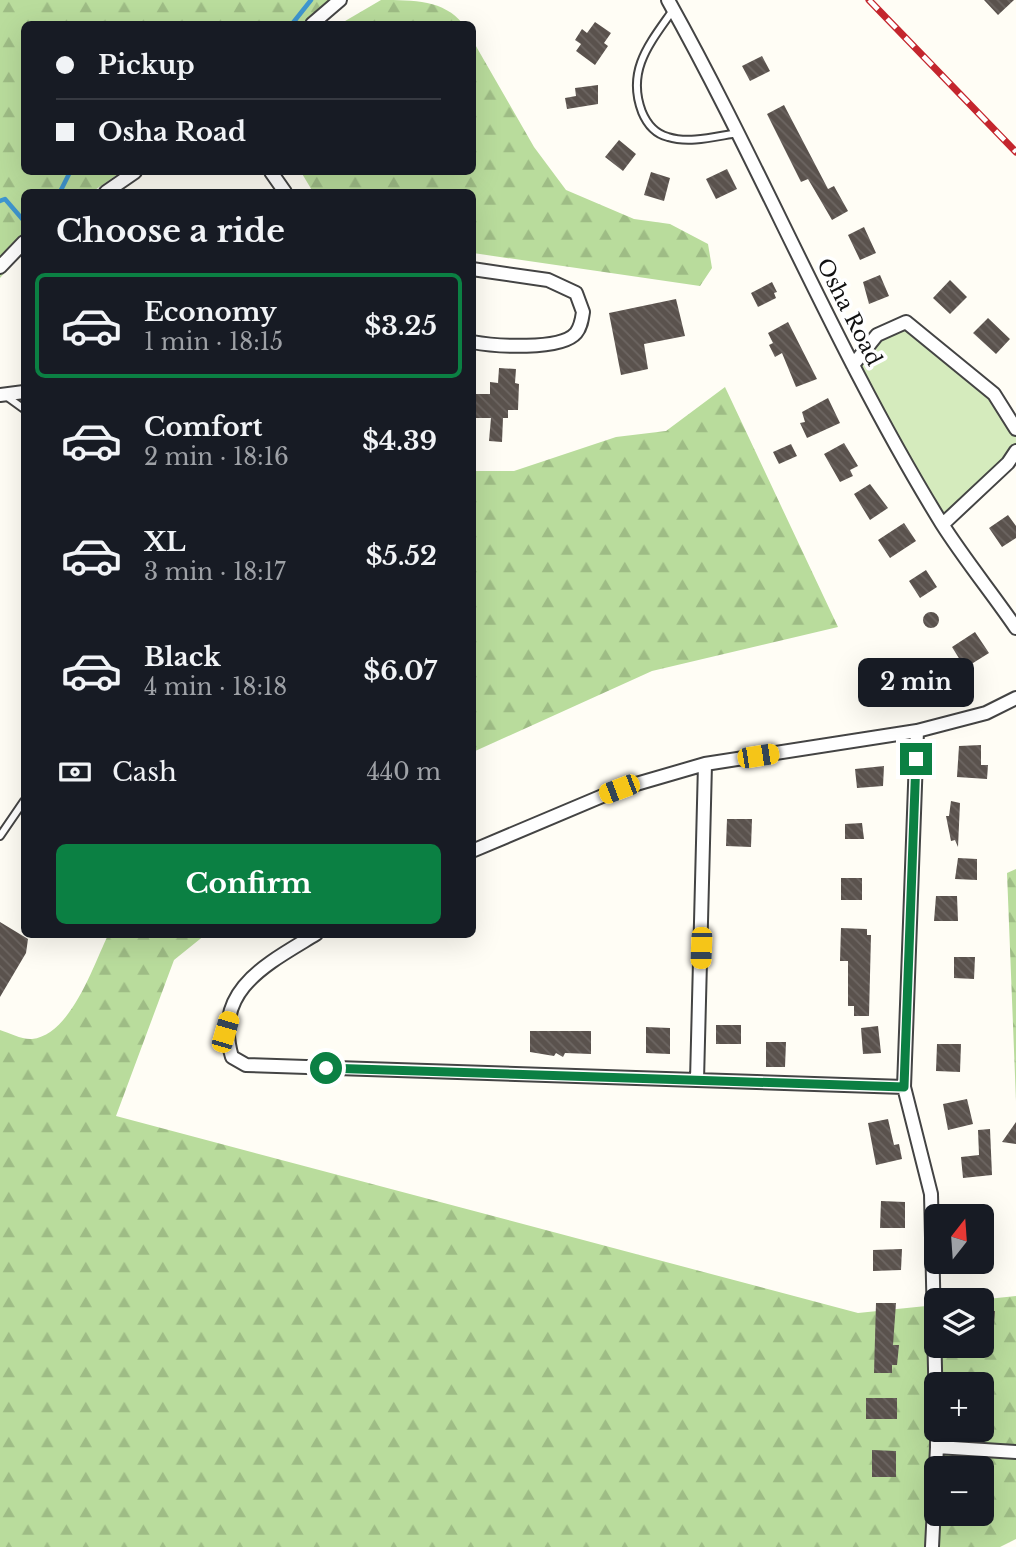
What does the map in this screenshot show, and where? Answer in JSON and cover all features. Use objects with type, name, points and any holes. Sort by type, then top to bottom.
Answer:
[{"type":"street","points":[[316,21],[340,0]]},
{"type":"street","name":"Osha Road","points":[[671,5],[853,365],[943,524],[1016,628]]},
{"type":"street","points":[[110,189],[131,175]]},
{"type":"street","points":[[0,267],[21,245]]},
{"type":"street","points":[[476,270],[548,280],[576,293],[583,312],[575,334],[564,341],[517,346],[476,342]]},
{"type":"street","points":[[853,365],[877,335],[906,322],[994,394],[1016,429]]},
{"type":"street","points":[[2,395],[21,392]]},
{"type":"street","points":[[943,524],[1008,463],[1016,451]]},
{"type":"street","points":[[476,849],[619,789],[705,764],[916,732],[986,713],[1016,698]]},
{"type":"street","points":[[916,732],[904,1087],[932,1194],[935,1372]]},
{"type":"street","points":[[697,1080],[705,764]]},
{"type":"street","points":[[309,938],[258,969],[233,1004],[225,1032],[232,1057],[246,1065],[904,1087]]},
{"type":"street","points":[[932,1547],[937,1442]]},
{"type":"street","points":[[937,1447],[1016,1452]]},
{"type":"lane","points":[[671,5],[643,51],[636,75],[636,96],[644,117],[653,129],[669,138],[692,140],[738,133]]},
{"type":"lane","points":[[2,395],[21,407]]},
{"type":"lane","points":[[0,836],[21,805]]},
{"type":"green space","points":[[0,0],[331,0],[306,21],[21,21],[21,175],[117,175],[96,189],[21,189],[21,254],[0,278]]},
{"type":"green space","points":[[381,0],[427,3],[447,10],[460,21],[345,21]]},
{"type":"green space","points":[[476,46],[534,147],[566,190],[634,219],[670,224],[708,244],[712,268],[700,286],[476,253],[476,189],[311,189],[303,175],[476,175]]},
{"type":"green space","points":[[906,322],[994,394],[1016,429],[1016,451],[943,524],[853,365],[877,335]]},
{"type":"green space","points":[[725,387],[838,627],[652,671],[476,751],[476,471],[514,471],[616,437],[666,431]]},
{"type":"green space","points":[[1016,869],[1016,1101],[1007,873]]},
{"type":"green space","points":[[107,938],[201,938],[174,960],[116,1116],[858,1313],[924,1306],[924,1358],[994,1358],[994,1298],[1016,1296],[1016,1539],[1000,1547],[0,1547],[0,1030],[32,1039],[46,1035],[69,1012]]},
{"type":"building","points":[[984,0],[1014,0],[998,15]]},
{"type":"building","points":[[595,22],[611,33],[604,43],[608,46],[595,65],[576,51],[581,44],[575,40],[582,29],[587,33]]},
{"type":"building","points":[[762,56],[770,71],[750,81],[742,66]]},
{"type":"building","points":[[598,85],[598,104],[567,109],[565,98],[576,96],[575,88]]},
{"type":"building","points":[[784,105],[828,189],[834,186],[848,211],[832,220],[808,179],[801,182],[767,114]]},
{"type":"building","points":[[619,140],[636,154],[623,171],[605,157]]},
{"type":"building","points":[[727,169],[737,189],[716,199],[706,179]]},
{"type":"building","points":[[651,172],[670,178],[664,201],[644,195]]},
{"type":"building","points":[[864,227],[876,253],[860,260],[848,235]]},
{"type":"building","points":[[880,275],[889,296],[869,304],[863,282]]},
{"type":"building","points":[[950,280],[967,297],[950,314],[933,298]]},
{"type":"building","points":[[772,282],[777,292],[774,293],[776,298],[758,307],[751,293]]},
{"type":"building","points":[[676,299],[685,336],[644,344],[648,369],[621,375],[609,313]]},
{"type":"building","points":[[988,318],[1010,339],[996,354],[973,333]]},
{"type":"building","points":[[788,322],[817,379],[796,387],[782,353],[775,357],[769,345],[773,343],[768,333]]},
{"type":"building","points":[[499,368],[516,369],[515,383],[519,384],[518,410],[508,410],[508,418],[503,418],[502,442],[489,441],[491,418],[476,418],[476,394],[490,394],[490,382],[498,383]]},
{"type":"building","points":[[828,398],[840,423],[807,438],[800,423],[805,422],[802,412]]},
{"type":"building","points":[[844,443],[858,466],[850,470],[853,476],[840,482],[824,454]]},
{"type":"building","points":[[791,444],[797,456],[779,464],[773,452]]},
{"type":"building","points":[[870,484],[888,508],[870,520],[854,494]]},
{"type":"building","points":[[1008,515],[1016,526],[1016,538],[1002,547],[989,528]]},
{"type":"building","points":[[904,523],[916,541],[890,558],[878,540]]},
{"type":"building","points":[[926,570],[937,587],[920,598],[909,581]]},
{"type":"building","points":[[931,612],[939,620],[931,628],[923,620]]},
{"type":"building","points":[[975,632],[989,653],[965,668],[952,647]]},
{"type":"building","points":[[926,671],[933,694],[907,702],[900,678]]},
{"type":"building","points":[[981,745],[981,765],[988,765],[987,779],[957,777],[959,746]]},
{"type":"building","points":[[884,766],[883,786],[857,788],[855,769]]},
{"type":"building","points":[[951,801],[960,803],[958,847],[955,840],[951,841],[946,816],[949,816]]},
{"type":"building","points":[[727,819],[752,819],[751,847],[726,846]]},
{"type":"building","points":[[862,823],[864,839],[845,839],[845,824]]},
{"type":"building","points":[[958,858],[977,859],[977,880],[955,879]]},
{"type":"building","points":[[841,878],[862,878],[862,900],[841,900]]},
{"type":"building","points":[[936,896],[957,896],[958,921],[934,921]]},
{"type":"building","points":[[0,922],[21,935],[21,938],[28,939],[26,953],[0,997]]},
{"type":"building","points":[[841,928],[867,929],[867,935],[871,935],[869,1016],[854,1016],[854,1006],[848,1006],[848,961],[840,961]]},
{"type":"building","points":[[954,957],[975,957],[974,979],[954,978]]},
{"type":"building","points":[[716,1025],[741,1025],[741,1044],[716,1044]]},
{"type":"building","points":[[878,1026],[881,1053],[863,1054],[861,1028]]},
{"type":"building","points":[[646,1027],[670,1028],[670,1054],[646,1053]]},
{"type":"building","points":[[530,1031],[591,1031],[591,1054],[565,1053],[563,1057],[556,1053],[554,1056],[530,1052]]},
{"type":"building","points":[[766,1042],[786,1042],[785,1067],[766,1067]]},
{"type":"building","points":[[937,1044],[961,1044],[960,1072],[936,1071]]},
{"type":"building","points":[[967,1099],[973,1124],[948,1130],[943,1104]]},
{"type":"building","points":[[888,1119],[894,1145],[899,1144],[902,1159],[876,1165],[868,1123]]},
{"type":"building","points":[[1016,1122],[1016,1144],[1002,1142]]},
{"type":"building","points":[[990,1129],[992,1175],[963,1178],[961,1157],[979,1155],[978,1130]]},
{"type":"building","points":[[881,1201],[905,1202],[905,1228],[880,1228]]},
{"type":"building","points":[[902,1249],[901,1270],[873,1271],[873,1250]]},
{"type":"building","points":[[876,1303],[896,1303],[893,1345],[899,1345],[897,1365],[892,1365],[892,1373],[874,1373]]},
{"type":"building","points":[[866,1398],[897,1398],[897,1419],[866,1419]]},
{"type":"building","points":[[872,1450],[896,1451],[896,1477],[872,1477]]},
{"type":"waterway","points":[[294,21],[311,0]]},
{"type":"waterway","points":[[62,189],[68,175]]},
{"type":"waterway","points":[[0,201],[5,199],[21,218]]},
{"type":"railway","points":[[869,0],[1016,152]]},
{"type":"route","points":[[326,1068],[904,1087],[916,759]]}]
